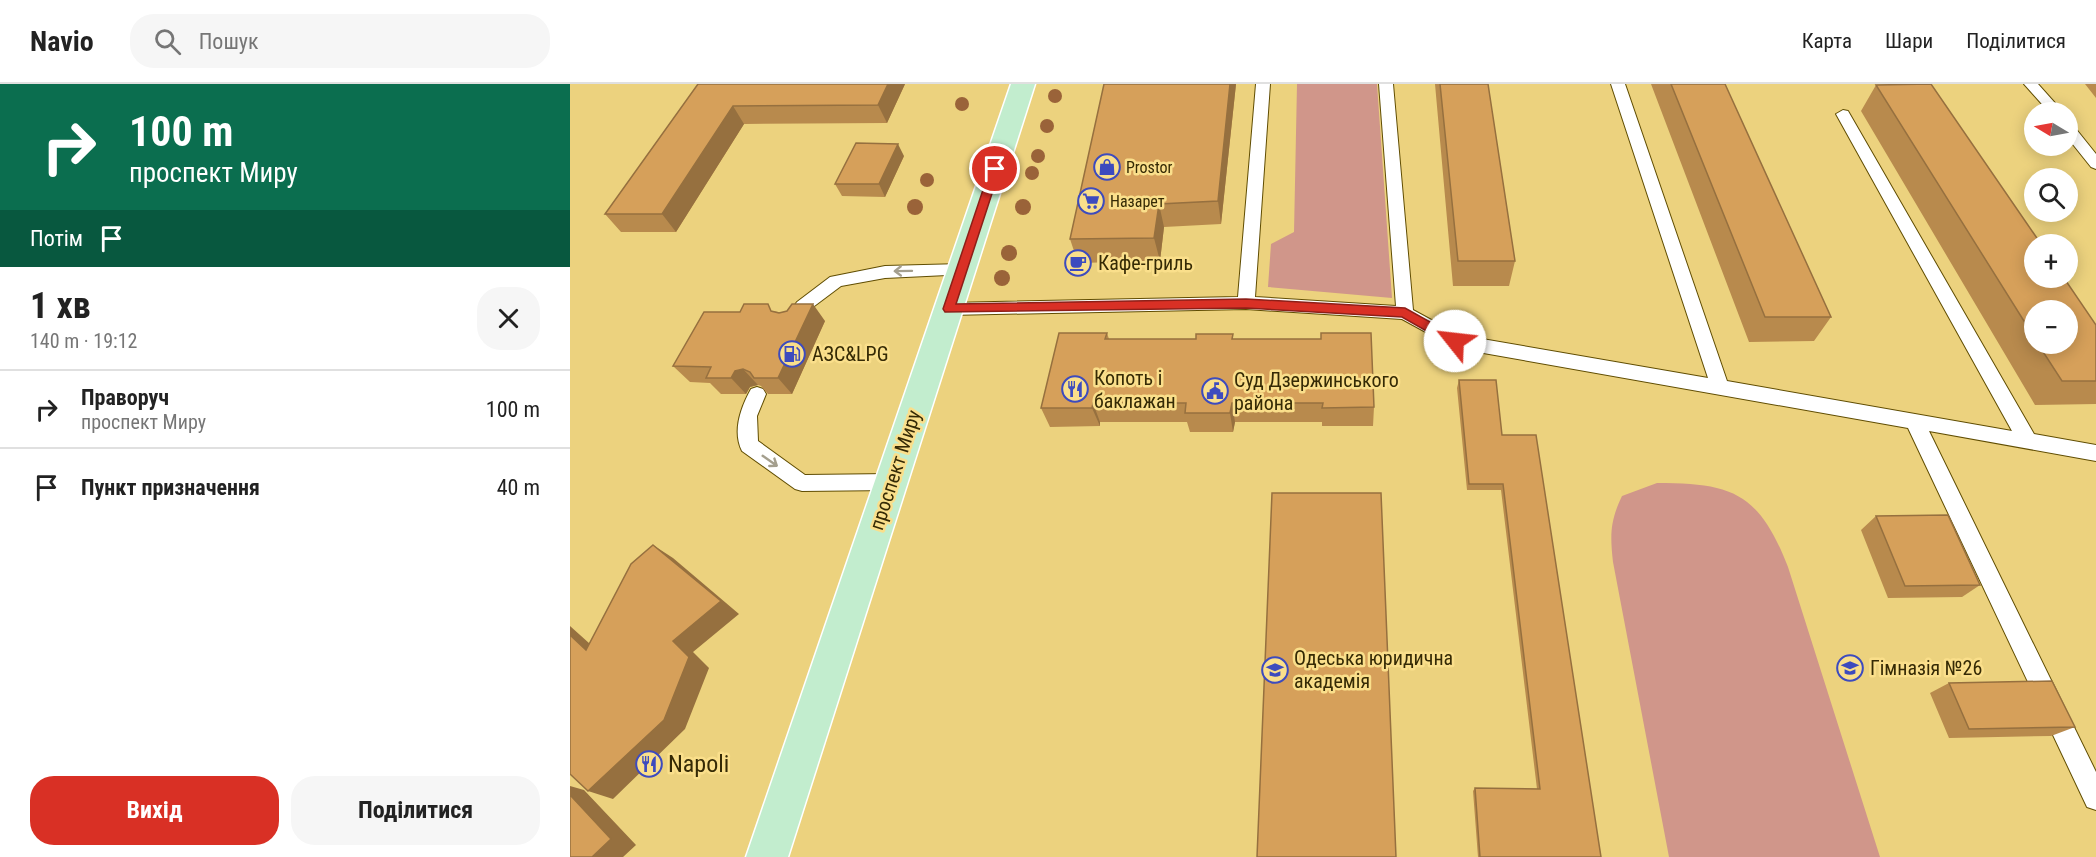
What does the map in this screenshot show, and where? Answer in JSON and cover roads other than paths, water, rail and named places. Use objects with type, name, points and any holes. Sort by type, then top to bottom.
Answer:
[{"type":"main road","name":"проспект Миру","points":[[767,857],[1023,84]]},
{"type":"lane","points":[[1246,303],[1263,84]]},
{"type":"lane","points":[[1386,84],[1405,313]]},
{"type":"lane","points":[[1618,84],[1720,387]]},
{"type":"lane","points":[[2031,84],[2047,102]]},
{"type":"lane","points":[[1843,114],[2029,443]]},
{"type":"lane","points":[[2078,141],[2096,164]]},
{"type":"lane","points":[[792,321],[803,306],[836,280],[885,272],[962,270]]},
{"type":"lane","points":[[949,309],[1246,303],[1405,313],[1455,341],[2096,453]]},
{"type":"lane","points":[[757,394],[748,416],[749,446],[802,483],[891,482]]},
{"type":"lane","points":[[1915,422],[2096,798]]},
{"type":"place","name":"Prostor","points":[[1107,167]]},
{"type":"place","name":"Назарет","points":[[1091,201]]},
{"type":"place","name":"Кафе-гриль","points":[[1078,263]]},
{"type":"place","name":"АЗС&LPG","points":[[792,354]]},
{"type":"place","name":"Копоть і баклажан","points":[[1075,389]]},
{"type":"place","name":"Суд Дзержинського района","points":[[1215,391]]},
{"type":"place","name":"Гімназія №26","points":[[1850,668]]},
{"type":"place","name":"Одеська юридична академія","points":[[1275,670]]},
{"type":"place","name":"Napoli","points":[[649,764]]}]
